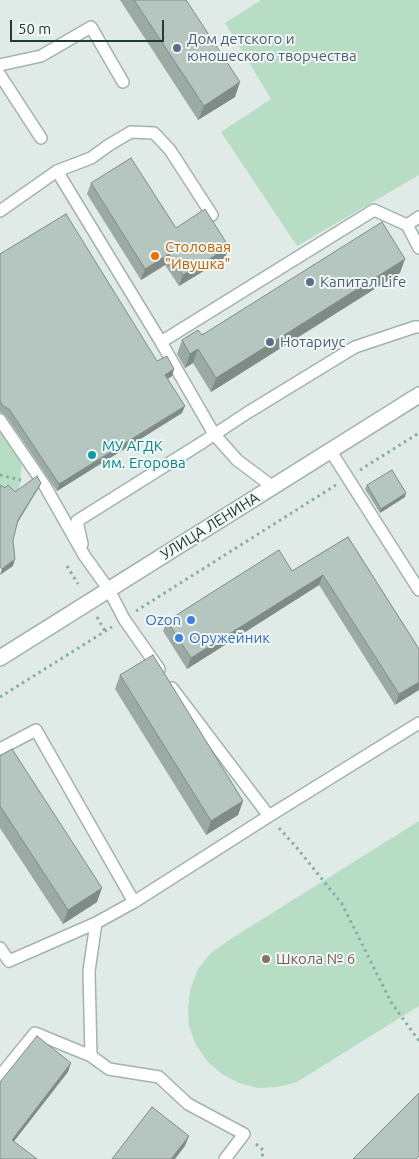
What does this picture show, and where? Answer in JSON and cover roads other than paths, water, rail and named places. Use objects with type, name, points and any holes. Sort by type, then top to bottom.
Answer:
[{"type":"street","name":"УЛИЦА ЛЕНИНА","points":[[0,658],[419,394]]},
{"type":"lane","points":[[0,65],[41,56],[91,27],[123,82]]},
{"type":"lane","points":[[0,75],[41,138]]},
{"type":"lane","points":[[0,211],[57,171],[91,158],[131,132],[154,133],[170,150],[212,215]]},
{"type":"lane","points":[[57,171],[161,342],[214,434],[237,460],[273,486]]},
{"type":"lane","points":[[161,342],[374,210],[407,225],[419,248]]},
{"type":"lane","points":[[407,225],[419,218]]},
{"type":"lane","points":[[84,555],[77,521],[247,412],[356,347],[419,327]]},
{"type":"lane","points":[[0,420],[45,486],[84,555],[109,590],[124,619],[178,696],[269,816]]},
{"type":"lane","points":[[330,450],[419,590]]},
{"type":"lane","points":[[0,948],[8,961],[96,923],[134,902],[419,723]]},
{"type":"lane","points":[[0,749],[36,730],[134,902]]},
{"type":"lane","points":[[91,1056],[90,971],[96,923]]},
{"type":"lane","points":[[0,1076],[35,1033],[91,1056],[109,1069],[159,1077],[188,1104],[244,1134],[225,1159]]},
{"type":"place","name":"Дом детского и юношеского творчества","points":[[177,48]]},
{"type":"place","name":"Столовая \"Ивушка\"","points":[[155,256]]},
{"type":"place","name":"Капитал Life","points":[[310,282]]},
{"type":"place","name":"Нотариус","points":[[270,342]]},
{"type":"place","name":"МУ АГДК им. Егорова","points":[[92,455]]},
{"type":"place","name":"Ozon","points":[[191,620]]},
{"type":"place","name":"Оружейник","points":[[179,638]]},
{"type":"place","name":"Школа № 6","points":[[266,959]]}]
